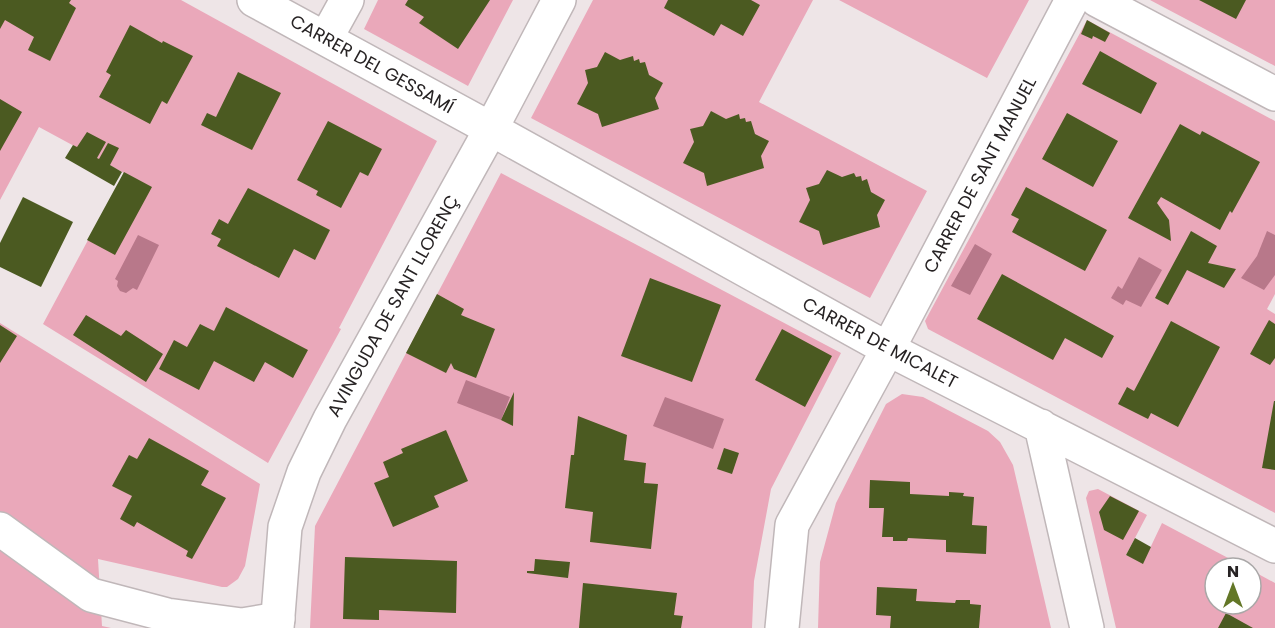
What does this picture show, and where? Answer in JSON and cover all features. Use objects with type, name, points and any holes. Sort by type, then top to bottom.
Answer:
[{"type":"street","name":"CARRER DEL GESSAMÍ","points":[[254,0],[491,129]]},
{"type":"street","points":[[326,38],[347,0]]},
{"type":"street","name":"AVINGUDA DE SANT LLORENÇ","points":[[278,623],[285,528],[304,472],[330,419],[491,129],[559,0]]},
{"type":"street","name":"CARRER DE SANT MANUEL","points":[[782,628],[792,525],[888,349],[1072,0]]},
{"type":"street","points":[[1097,0],[1275,94]]},
{"type":"street","name":"CARRER DE MICALET","points":[[491,129],[888,349],[1275,546]]},
{"type":"street","points":[[1041,426],[1087,628]]},
{"type":"street","points":[[0,529],[91,595],[167,615],[242,625],[278,623]]},
{"type":"shaded area","points":[[0,0],[181,0],[437,141],[339,328],[341,329],[268,463],[43,324],[124,173],[39,127],[0,200]]},
{"type":"shaded area","points":[[378,0],[513,0],[468,86],[364,29]]},
{"type":"shaded area","points":[[593,0],[813,0],[759,102],[927,191],[870,298],[531,118]]},
{"type":"shaded area","points":[[839,0],[1029,0],[987,78]]},
{"type":"shaded area","points":[[1150,0],[1275,0],[1275,66]]},
{"type":"shaded area","points":[[1087,20],[1275,121],[1275,294],[1267,309],[1275,314],[1275,513],[928,329],[925,321]]},
{"type":"shaded area","points":[[501,173],[841,353],[771,489],[754,581],[752,628],[310,628],[315,526]]},
{"type":"shaded area","points":[[1267,231],[1275,235],[1275,275],[1264,290],[1241,278],[1257,256]]},
{"type":"shaded area","points":[[138,235],[159,245],[137,290],[133,288],[126,293],[120,291],[117,286],[118,281],[115,279]]},
{"type":"shaded area","points":[[975,244],[992,254],[970,295],[951,286]]},
{"type":"shaded area","points":[[1139,257],[1162,270],[1141,307],[1126,300],[1123,305],[1111,298],[1118,286],[1122,289]]},
{"type":"shaded area","points":[[0,323],[260,484],[245,566],[238,579],[227,587],[222,587],[98,559],[102,626],[111,628],[0,628]]},
{"type":"shaded area","points":[[466,380],[510,397],[501,420],[457,403]]},
{"type":"shaded area","points":[[902,394],[923,397],[988,431],[1000,442],[1013,465],[1051,628],[818,628],[820,562],[836,503],[886,404]]},
{"type":"shaded area","points":[[665,397],[724,419],[713,449],[653,426]]},
{"type":"shaded area","points":[[1098,489],[1147,515],[1126,555],[1143,563],[1162,523],[1224,556],[1203,556],[1203,616],[1263,616],[1263,576],[1275,583],[1275,628],[1116,628],[1086,498],[1089,491]]},
{"type":"building","points":[[0,0],[71,0],[69,3],[76,8],[50,61],[28,50],[34,37],[5,20],[0,29]]},
{"type":"building","points":[[408,0],[490,0],[458,49],[419,23],[424,17],[405,5]]},
{"type":"building","points":[[668,0],[751,0],[760,5],[743,36],[721,24],[714,36],[664,8]]},
{"type":"building","points":[[1199,0],[1246,0],[1236,19]]},
{"type":"building","points":[[1087,20],[1110,33],[1105,42],[1093,36],[1092,39],[1081,34]]},
{"type":"building","points":[[130,25],[162,43],[163,41],[193,56],[167,104],[162,101],[150,124],[99,97],[111,75],[106,72]]},
{"type":"building","points":[[1100,51],[1157,83],[1141,114],[1082,84]]},
{"type":"building","points":[[605,52],[620,60],[633,56],[634,61],[639,59],[640,63],[645,62],[649,75],[663,83],[655,98],[659,109],[602,127],[598,114],[577,104],[588,83],[585,70],[597,67]]},
{"type":"building","points":[[238,72],[281,93],[252,150],[201,125],[207,113],[216,117]]},
{"type":"building","points":[[0,99],[22,112],[0,151]]},
{"type":"building","points":[[711,111],[726,119],[739,114],[740,119],[745,118],[746,122],[751,121],[755,134],[769,141],[761,156],[764,168],[707,186],[704,173],[683,163],[694,142],[690,129],[703,126]]},
{"type":"building","points":[[1067,113],[1118,141],[1093,187],[1042,159]]},
{"type":"building","points":[[328,121],[382,149],[368,176],[360,172],[341,208],[316,195],[318,191],[297,180]]},
{"type":"building","points":[[1180,124],[1200,135],[1202,131],[1260,162],[1220,230],[1161,197],[1157,203],[1169,220],[1171,241],[1128,218]]},
{"type":"building","points":[[87,132],[106,142],[97,158],[99,159],[108,143],[119,148],[110,165],[122,172],[114,186],[65,158],[73,145],[77,147]]},
{"type":"building","points":[[827,170],[842,177],[854,173],[856,177],[861,176],[862,181],[867,179],[871,192],[885,200],[877,215],[880,227],[823,245],[819,231],[799,222],[810,200],[806,188],[819,184]]},
{"type":"building","points":[[124,172],[152,187],[115,255],[87,240]]},
{"type":"building","points":[[1026,187],[1107,230],[1085,271],[1012,232],[1019,219],[1011,215]]},
{"type":"building","points":[[248,188],[330,230],[315,260],[294,249],[279,278],[217,246],[221,239],[211,234],[219,219],[228,224]]},
{"type":"building","points":[[23,197],[73,222],[41,287],[0,267],[0,243]]},
{"type":"building","points":[[1191,231],[1217,246],[1208,263],[1236,269],[1224,288],[1187,270],[1168,305],[1155,298]]},
{"type":"building","points":[[1002,274],[1114,336],[1102,358],[1065,338],[1053,360],[977,319]]},
{"type":"building","points":[[650,278],[721,305],[692,382],[621,356]]},
{"type":"building","points":[[437,294],[464,309],[461,315],[495,329],[476,378],[454,369],[451,363],[446,373],[406,353]]},
{"type":"building","points":[[226,307],[308,350],[293,378],[265,362],[254,382],[214,361],[199,390],[159,369],[174,340],[187,347],[200,324],[214,331]]},
{"type":"building","points":[[86,315],[121,336],[126,330],[163,354],[146,382],[73,335]]},
{"type":"building","points":[[1269,320],[1275,324],[1275,358],[1270,365],[1250,354]]},
{"type":"building","points":[[1171,321],[1220,347],[1178,427],[1151,413],[1148,419],[1118,404],[1127,387],[1134,391]]},
{"type":"building","points":[[0,325],[17,336],[0,363]]},
{"type":"building","points":[[782,329],[832,356],[805,407],[755,380]]},
{"type":"building","points":[[514,392],[513,426],[501,420]]},
{"type":"building","points":[[1275,401],[1275,470],[1262,468]]},
{"type":"building","points":[[578,416],[627,435],[624,460],[646,463],[644,483],[658,484],[651,549],[590,542],[593,512],[565,508]]},
{"type":"building","points":[[446,430],[468,481],[434,496],[439,507],[393,527],[374,483],[389,477],[383,462],[403,453],[401,449]]},
{"type":"building","points":[[149,438],[209,471],[201,485],[226,498],[192,559],[186,556],[188,551],[137,522],[134,527],[120,519],[132,496],[112,486],[129,455],[137,459]]},
{"type":"building","points":[[724,448],[739,453],[732,474],[717,469]]},
{"type":"building","points":[[870,480],[910,482],[910,494],[949,496],[949,492],[964,493],[963,496],[974,497],[972,525],[987,526],[986,554],[946,552],[946,540],[908,538],[907,541],[893,541],[893,537],[882,537],[884,508],[869,508]]},
{"type":"building","points":[[1110,496],[1139,511],[1123,540],[1104,530],[1099,512]]},
{"type":"building","points":[[1135,538],[1151,547],[1143,564],[1126,555]]},
{"type":"building","points":[[345,557],[457,561],[456,613],[379,610],[379,620],[343,619]]},
{"type":"building","points":[[535,559],[570,562],[568,578],[527,573],[527,571],[534,571]]},
{"type":"building","points":[[583,583],[677,593],[674,615],[683,616],[681,628],[579,628]]},
{"type":"building","points":[[877,587],[917,589],[916,601],[955,603],[956,600],[970,600],[970,604],[981,605],[979,628],[890,628],[891,616],[876,615]]},
{"type":"building","points":[[1224,616],[1231,616],[1253,628],[1218,628]]}]
